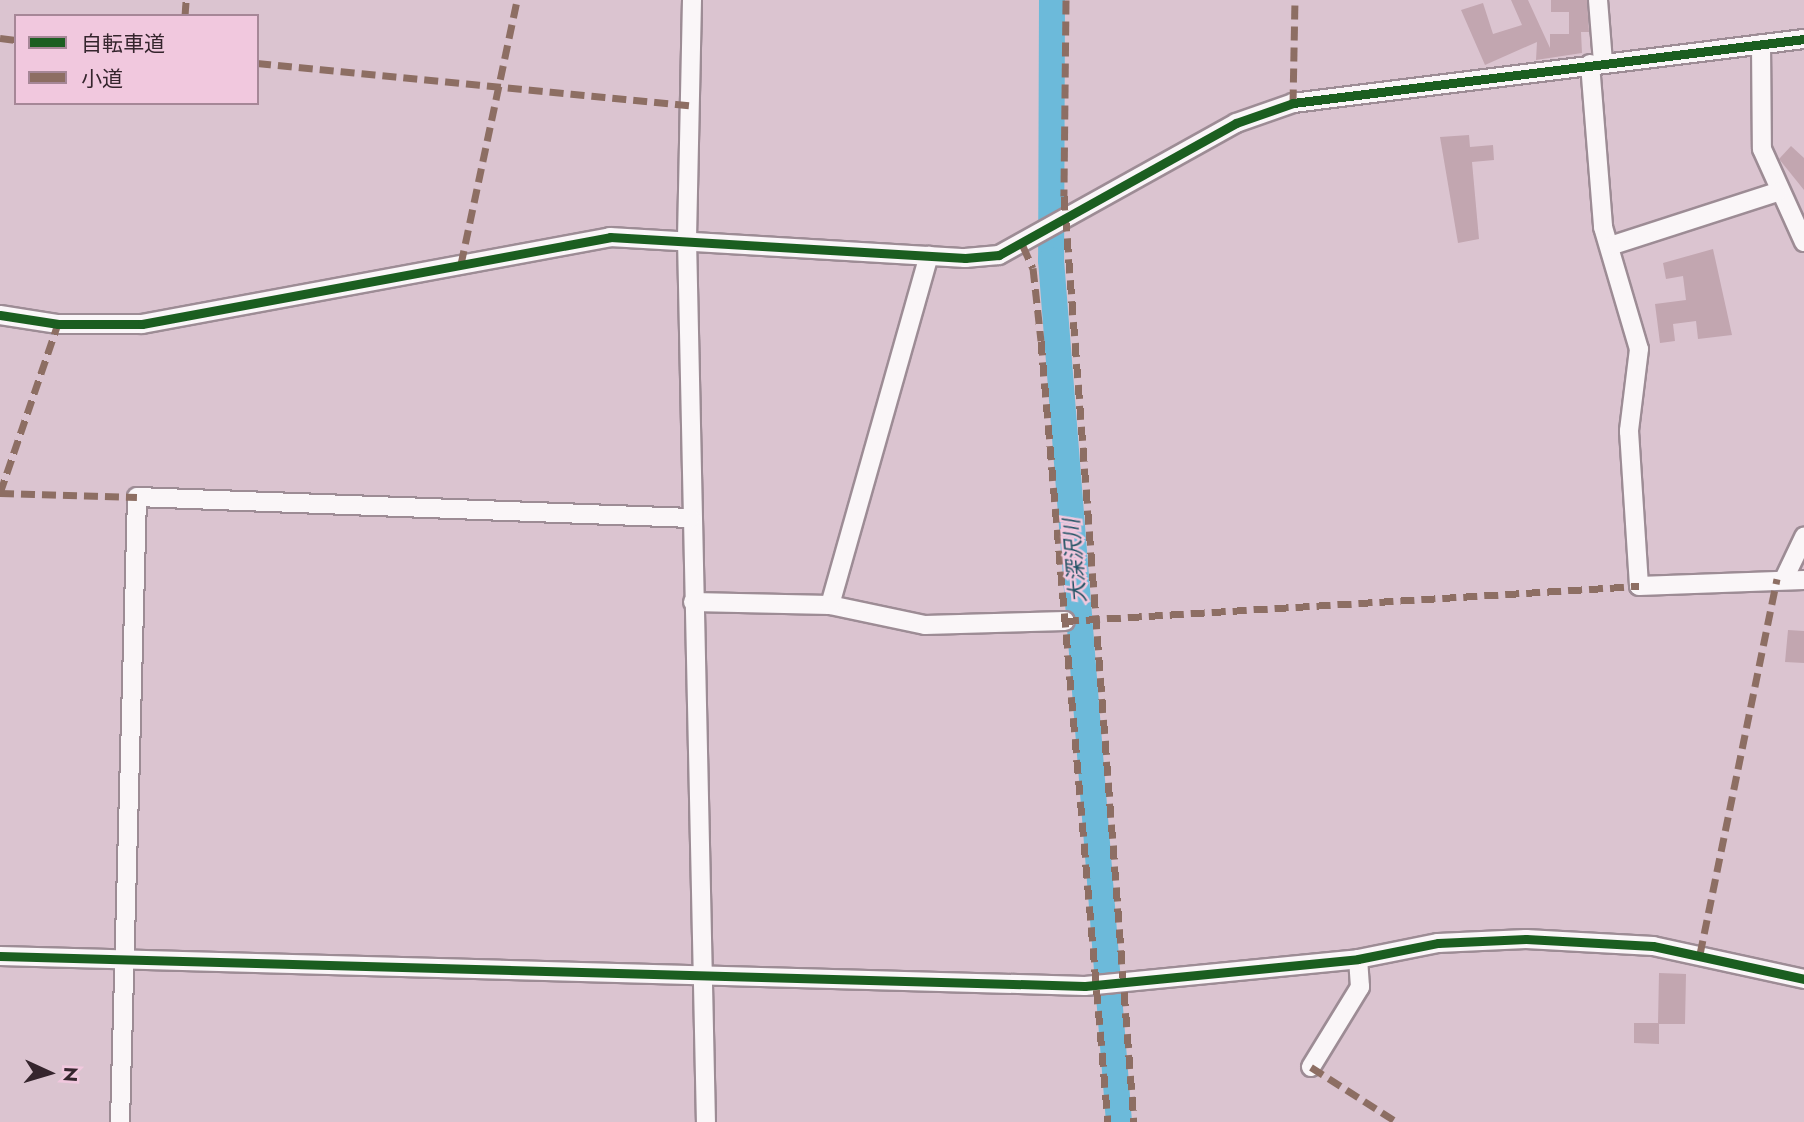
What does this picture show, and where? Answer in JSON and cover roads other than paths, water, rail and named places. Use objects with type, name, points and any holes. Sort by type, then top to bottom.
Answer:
[{"type":"street","points":[[692,0],[687,239],[706,1122]]},
{"type":"street","points":[[1598,0],[1597,63],[1603,228],[1639,349],[1629,431],[1639,586],[1804,580]]},
{"type":"street","points":[[0,315],[58,324],[142,324],[573,243],[687,239],[965,258],[1023,246],[1236,122],[1293,103],[1804,39]]},
{"type":"street","points":[[1761,44],[1758,123],[1777,192],[1804,242]]},
{"type":"street","points":[[1610,246],[1777,192]]},
{"type":"street","points":[[830,605],[929,256]]},
{"type":"street","points":[[120,1122],[137,497],[691,518]]},
{"type":"street","points":[[1784,579],[1804,537]]},
{"type":"street","points":[[693,602],[830,605],[925,625],[1065,621]]},
{"type":"street","points":[[0,956],[1096,986],[1358,959],[1438,943],[1526,939],[1653,946],[1804,979]]},
{"type":"street","points":[[1311,1067],[1360,987],[1358,959]]},
{"type":"waterway","name":"大深沢川","points":[[1052,0],[1051,260],[1119,1122]]}]
